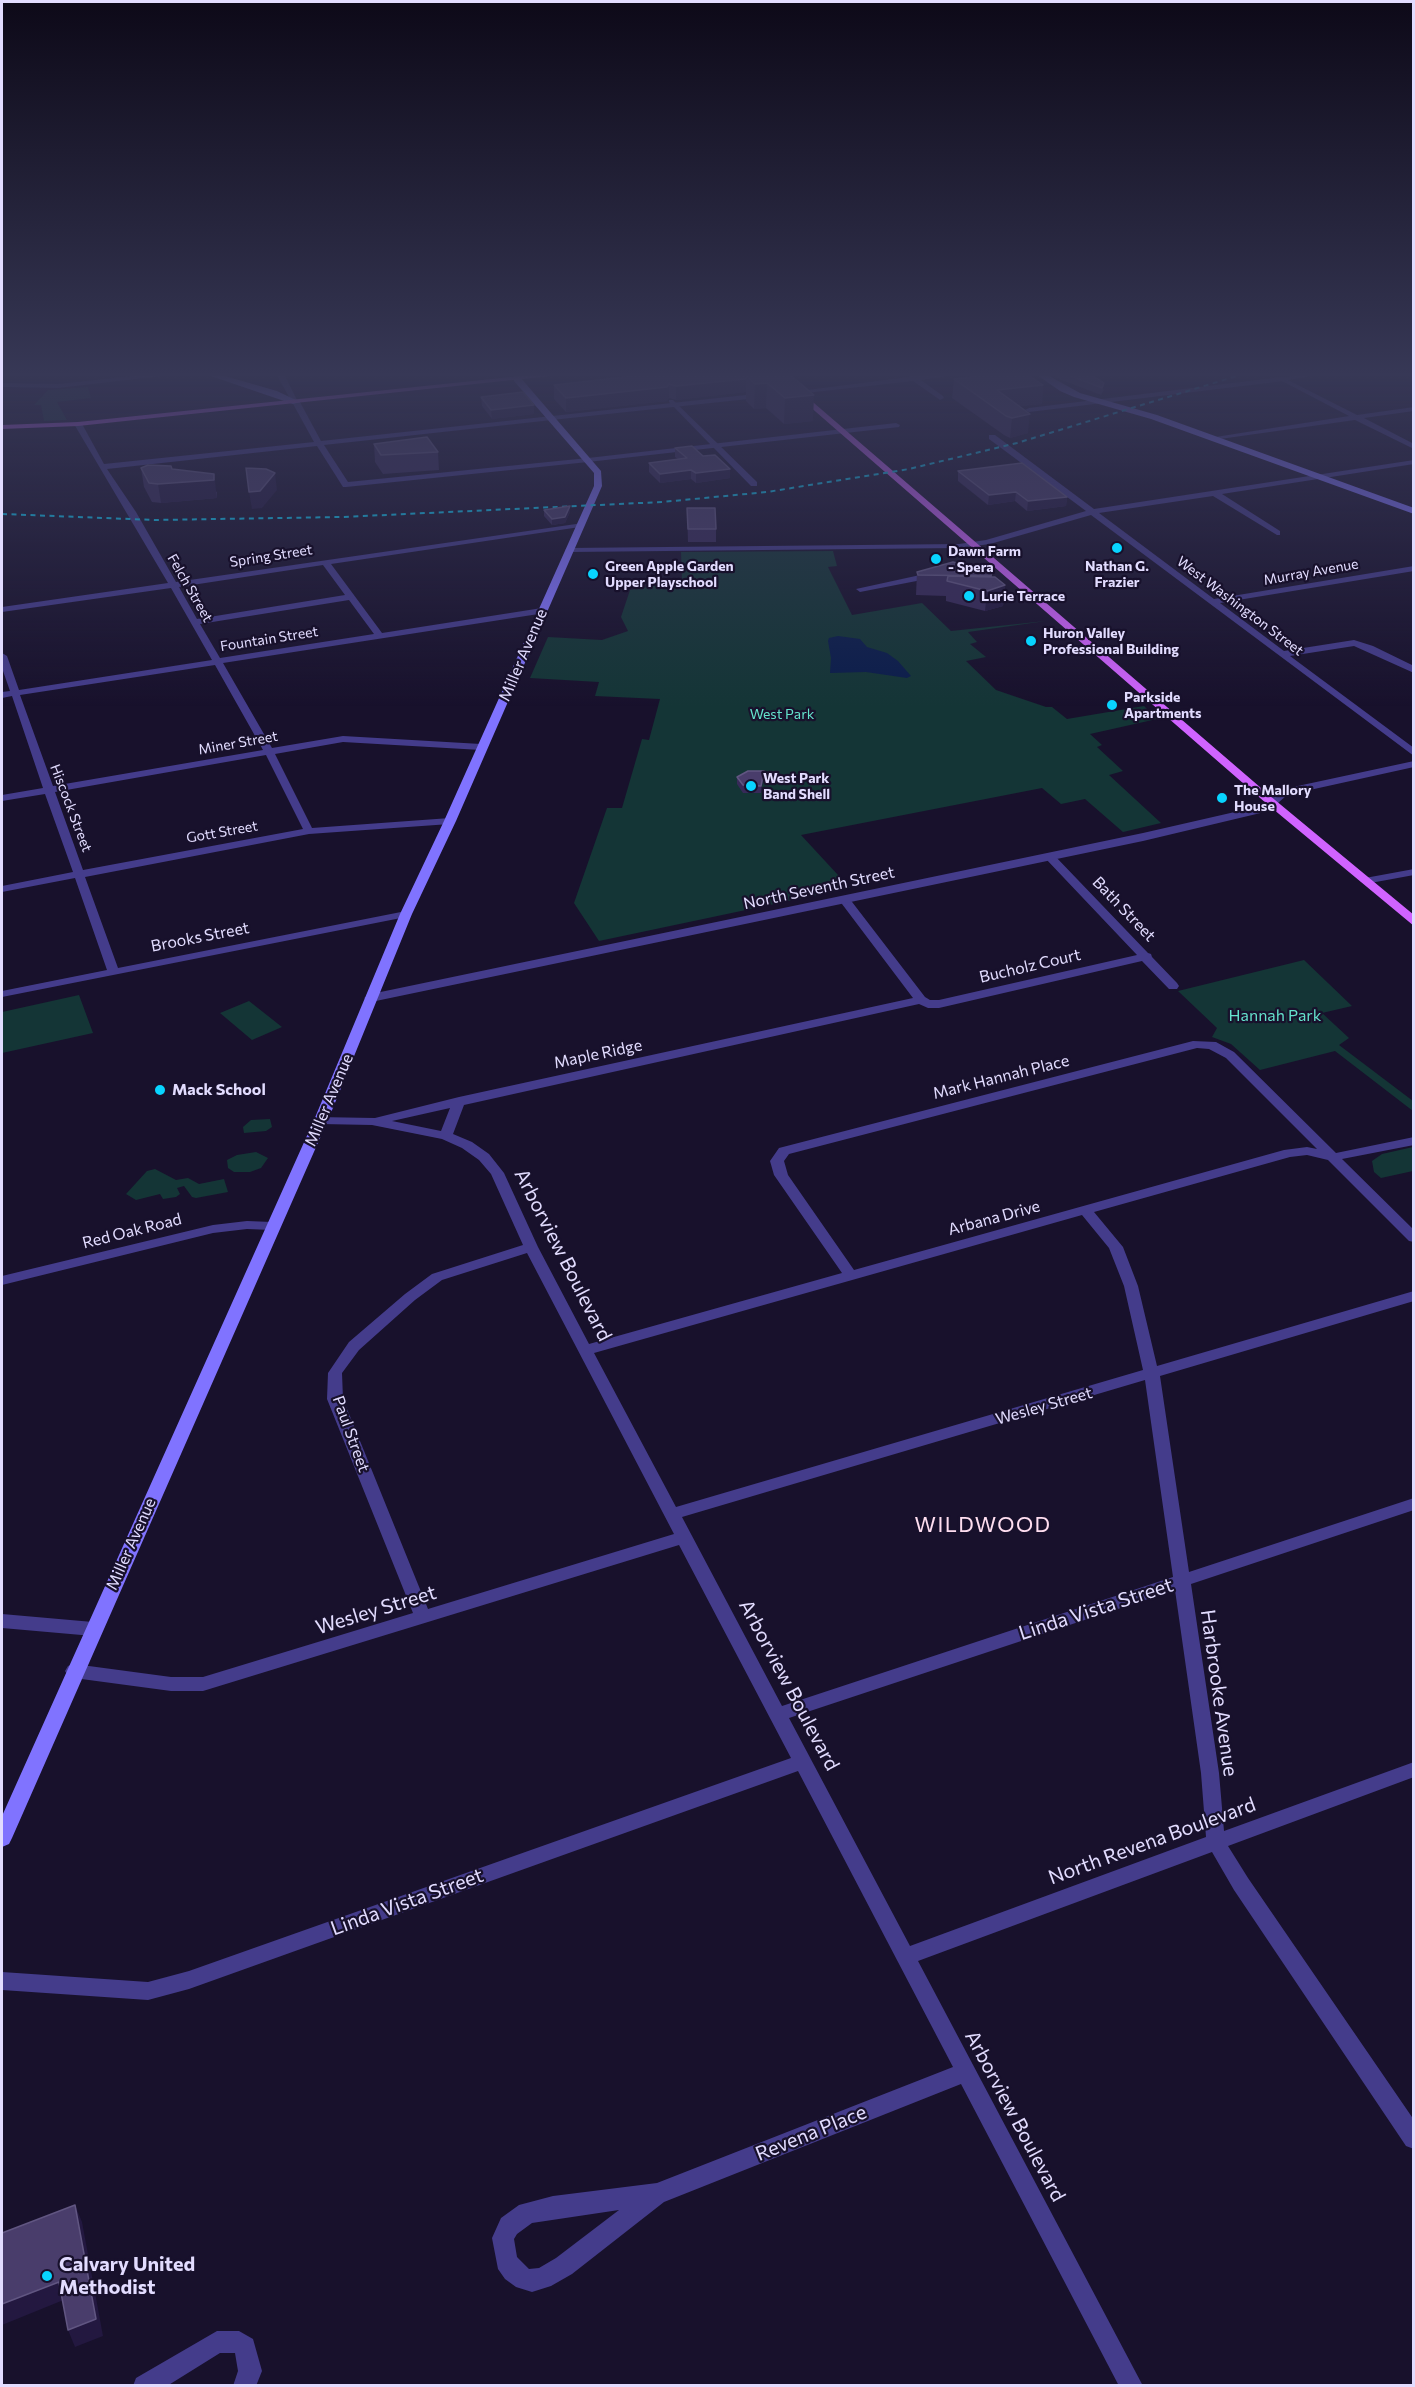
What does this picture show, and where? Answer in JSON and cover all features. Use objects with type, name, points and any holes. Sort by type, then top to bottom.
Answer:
[{"type":"main road","name":"Miller Avenue","points":[[2,1838],[74,1671],[321,1120],[406,915],[450,821],[598,483]]},
{"type":"main road","points":[[902,483],[1413,922]]},
{"type":"main road","points":[[1337,483],[1413,511]]},
{"type":"street","name":"Felch Street","points":[[113,483],[132,512],[269,752],[309,831]]},
{"type":"street","points":[[345,483],[361,486],[384,483]]},
{"type":"street","name":"West Washington Street","points":[[1054,483],[1413,753]]},
{"type":"street","points":[[569,550],[971,544],[1093,512],[1281,483]]},
{"type":"street","points":[[1216,494],[1277,533]]},
{"type":"street","name":"Spring Street","points":[[2,610],[580,525]]},
{"type":"street","points":[[325,562],[379,635]]},
{"type":"street","points":[[953,572],[995,565]]},
{"type":"street","name":"Murray Avenue","points":[[1212,602],[1413,568]]},
{"type":"street","points":[[860,589],[943,573]]},
{"type":"street","points":[[194,622],[351,597]]},
{"type":"street","name":"Fountain Street","points":[[2,695],[542,610]]},
{"type":"street","points":[[1282,654],[1354,643],[1370,648],[1413,670]]},
{"type":"street","name":"Hiscock Street","points":[[2,656],[47,790],[80,874],[113,971]]},
{"type":"street","name":"Miner Street","points":[[2,798],[344,739],[481,747]]},
{"type":"street","name":"North Seventh Street","points":[[371,998],[1050,857],[1265,809],[1283,792],[1413,764]]},
{"type":"street","name":"Gott Street","points":[[2,889],[309,831],[450,821]]},
{"type":"street","name":"Bath Street","points":[[1050,857],[1147,956],[1173,986]]},
{"type":"street","points":[[1365,881],[1413,872]]},
{"type":"street","points":[[845,900],[921,1000]]},
{"type":"street","name":"Brooks Street","points":[[2,994],[406,915]]},
{"type":"street","name":"Bucholz Court","points":[[832,1019],[921,1000],[928,1004],[939,1004],[1147,956]]},
{"type":"street","name":"Maple Ridge","points":[[372,1121],[832,1019]]},
{"type":"street","name":"Mark Hannah Place","points":[[850,1275],[781,1175],[777,1161],[784,1151],[1191,1044],[1212,1046],[1230,1055],[1333,1157]]},
{"type":"street","points":[[446,1136],[459,1101]]},
{"type":"street","name":"Arborview Boulevard","points":[[321,1120],[372,1121],[446,1136],[467,1145],[484,1157],[497,1173],[531,1247],[1132,2385]]},
{"type":"street","name":"Arbana Drive","points":[[585,1350],[1289,1153],[1307,1151],[1333,1157],[1413,1140]]},
{"type":"street","points":[[1333,1157],[1413,1238]]},
{"type":"street","name":"Harbrooke Avenue","points":[[1086,1211],[1105,1233],[1120,1257],[1131,1286],[1152,1375],[1180,1581],[1210,1773],[1216,1842],[1241,1884],[1413,2139]]},
{"type":"street","name":"Red Oak Road","points":[[2,1281],[213,1229],[247,1224],[272,1227]]},
{"type":"street","name":"Paul Street","points":[[423,1617],[335,1399],[335,1373],[354,1346],[410,1297],[437,1277],[531,1247]]},
{"type":"street","name":"Wesley Street","points":[[674,1514],[1152,1375],[1413,1296]]},
{"type":"street","name":"Linda Vista Street","points":[[779,1714],[1413,1504]]},
{"type":"street","name":"Wesley Street","points":[[74,1671],[171,1684],[203,1684],[686,1537]]},
{"type":"street","points":[[2,1621],[93,1629]]},
{"type":"street","name":"Linda Vista Street","points":[[2,1981],[148,1991],[189,1980],[804,1761]]},
{"type":"street","name":"North Revena Boulevard","points":[[907,1956],[1413,1769]]},
{"type":"street","name":"Revena Place","points":[[657,2194],[564,2266],[543,2278],[532,2281],[524,2279],[513,2271],[506,2261],[503,2238],[509,2226],[527,2213],[553,2207],[657,2194],[966,2072]]},
{"type":"street","points":[[144,2385],[217,2342],[239,2342],[245,2347],[250,2371],[244,2385]]},
{"type":"green space","name":"West Park","points":[[833,551],[837,566],[828,567],[852,615],[922,603],[951,631],[1046,621],[968,632],[977,642],[970,644],[986,657],[966,661],[996,690],[1052,707],[1067,719],[1144,706],[1157,719],[1090,734],[1102,745],[1097,747],[1123,771],[1109,775],[1161,823],[1123,832],[1085,799],[1061,804],[1042,788],[801,835],[850,888],[599,941],[574,903],[607,808],[622,808],[642,739],[649,740],[660,699],[595,696],[599,682],[530,678],[548,637],[602,640],[628,631],[621,617],[630,590],[682,581],[681,552]]},
{"type":"green space","name":"Hannah Park","points":[[1304,960],[1352,1006],[1322,1013],[1349,1038],[1339,1045],[1413,1101],[1413,1111],[1335,1051],[1260,1070],[1231,1044],[1212,1037],[1217,1028],[1178,991]]},
{"type":"green space","points":[[79,995],[93,1033],[2,1053],[2,1012]]},
{"type":"green space","points":[[249,1001],[282,1027],[252,1040],[220,1013]]},
{"type":"green space","points":[[270,1119],[272,1127],[266,1131],[244,1133],[243,1127],[251,1120]]},
{"type":"green space","points":[[1413,1147],[1413,1171],[1381,1178],[1374,1172],[1372,1161],[1382,1154]]},
{"type":"green space","points":[[256,1152],[268,1158],[261,1168],[250,1172],[234,1172],[228,1168],[227,1160],[237,1155]]},
{"type":"green space","points":[[155,1169],[176,1180],[188,1178],[199,1184],[224,1179],[228,1192],[196,1198],[192,1197],[184,1186],[177,1188],[180,1194],[176,1197],[163,1199],[160,1194],[136,1200],[126,1194],[147,1171]]},
{"type":"water","points":[[838,636],[860,639],[867,647],[887,653],[898,661],[911,676],[907,678],[866,672],[830,673],[831,658],[828,641],[829,638]]},
{"type":"building","points":[[248,483],[266,483],[260,491],[249,492]]},
{"type":"building","points":[[974,483],[1049,483],[1067,497],[1028,501],[1016,492],[989,495]]},
{"type":"building","points":[[570,506],[565,517],[552,519],[544,510]]},
{"type":"building","points":[[687,508],[715,508],[716,529],[688,529]]},
{"type":"building","points":[[953,562],[992,572],[991,576],[918,575],[917,572]]},
{"type":"building","points":[[948,576],[995,577],[1005,585],[987,591],[947,581]]},
{"type":"building","points":[[748,771],[764,771],[761,786],[743,785],[737,777]]},
{"type":"building","name":"Calvary United Methodist","points":[[75,2205],[96,2319],[68,2330],[59,2282],[2,2304],[2,2233]]},
{"type":"railway","points":[[2,514],[155,520],[342,517],[662,502],[767,492],[820,483]]},
{"type":"place","name":"Nathan G. Frazier","points":[[1117,548]]},
{"type":"place","name":"Dawn Farm - Spera","points":[[936,559]]},
{"type":"place","name":"Green Apple Garden Upper Playschool","points":[[593,574]]},
{"type":"place","name":"Lurie Terrace","points":[[969,596]]},
{"type":"place","name":"Huron Valley Professional Building","points":[[1031,641]]},
{"type":"place","name":"Parkside Apartments","points":[[1112,705]]},
{"type":"place","name":"West Park Band Shell","points":[[751,786]]},
{"type":"place","name":"The Mallory House","points":[[1222,798]]},
{"type":"place","name":"Mack School","points":[[160,1090]]},
{"type":"place","name":"Calvary United Methodist","points":[[47,2276]]},
{"type":"district","name":"WILDWOOD","points":[[983,1525]]}]
